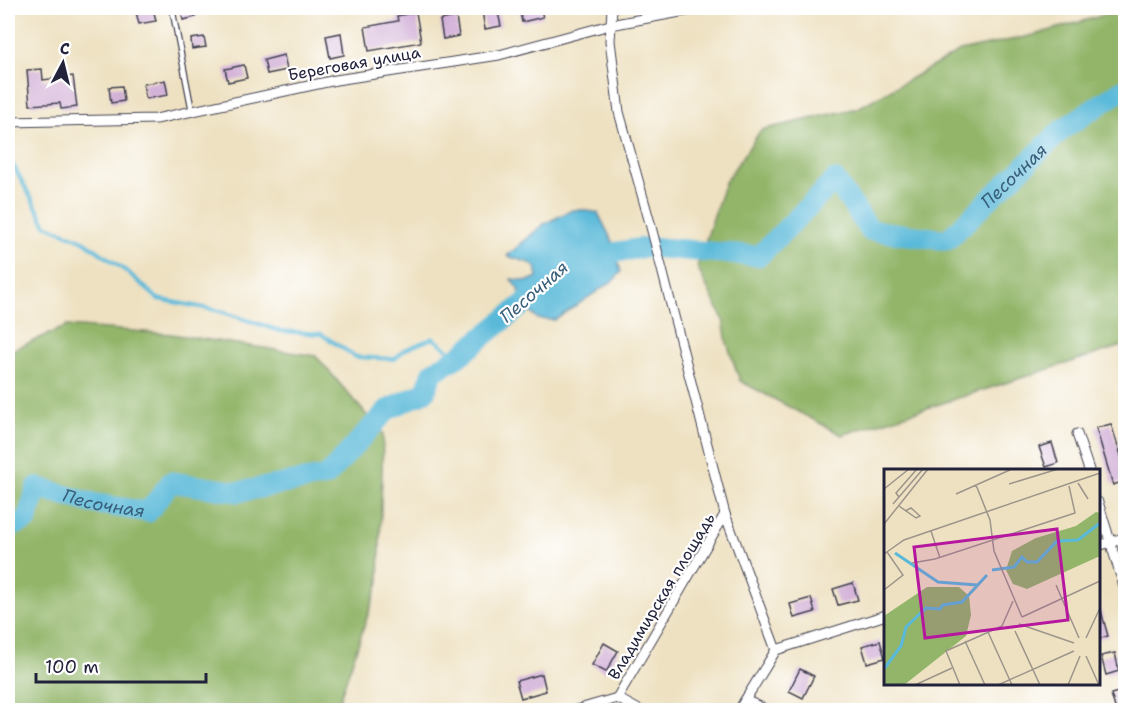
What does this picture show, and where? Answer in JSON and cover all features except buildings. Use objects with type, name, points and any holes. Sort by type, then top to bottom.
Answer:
[{"type":"street","points":[[612,8],[610,41],[619,111],[725,514]]},
{"type":"street","name":"Береговая улица","points":[[8,122],[156,119],[336,80],[499,55],[610,25],[702,8]]},
{"type":"street","points":[[1077,434],[1088,469]]},
{"type":"street","points":[[1100,508],[1125,593]]},
{"type":"street","name":"Владимирская площадь","points":[[725,514],[776,650]]},
{"type":"street","name":"Владимирская площадь","points":[[639,711],[617,698],[725,514]]},
{"type":"street","points":[[1100,545],[1125,537]]},
{"type":"street","points":[[739,711],[776,650],[884,615]]},
{"type":"street","points":[[576,711],[617,698]]},
{"type":"street","points":[[745,700],[767,711]]},
{"type":"lane","points":[[172,8],[192,111]]},
{"type":"green space","points":[[1125,9],[1125,345],[842,435],[740,381],[727,343],[723,319],[697,267],[725,182],[761,130],[858,108],[960,51],[1034,35]]},
{"type":"green space","points":[[67,326],[171,334],[316,356],[383,434],[379,582],[336,710],[8,710],[8,352]]},
{"type":"water","points":[[572,210],[598,213],[612,241],[621,272],[614,280],[555,320],[538,319],[527,309],[511,279],[528,281],[537,277],[537,269],[530,263],[507,256],[544,224]]},
{"type":"waterway","name":"Песочная","points":[[587,257],[648,247],[759,256],[835,180],[870,230],[947,240],[1063,129],[1122,90],[1126,90]]},
{"type":"waterway","points":[[8,156],[46,225],[84,241],[130,274],[158,299],[220,311],[280,331],[321,334],[356,357],[395,359],[404,350],[433,338],[458,357]]},
{"type":"waterway","name":"Песочная","points":[[8,528],[27,520],[37,487],[91,503],[148,512],[171,482],[238,492],[327,476],[387,410],[425,392],[433,372],[458,357],[546,286]]}]
